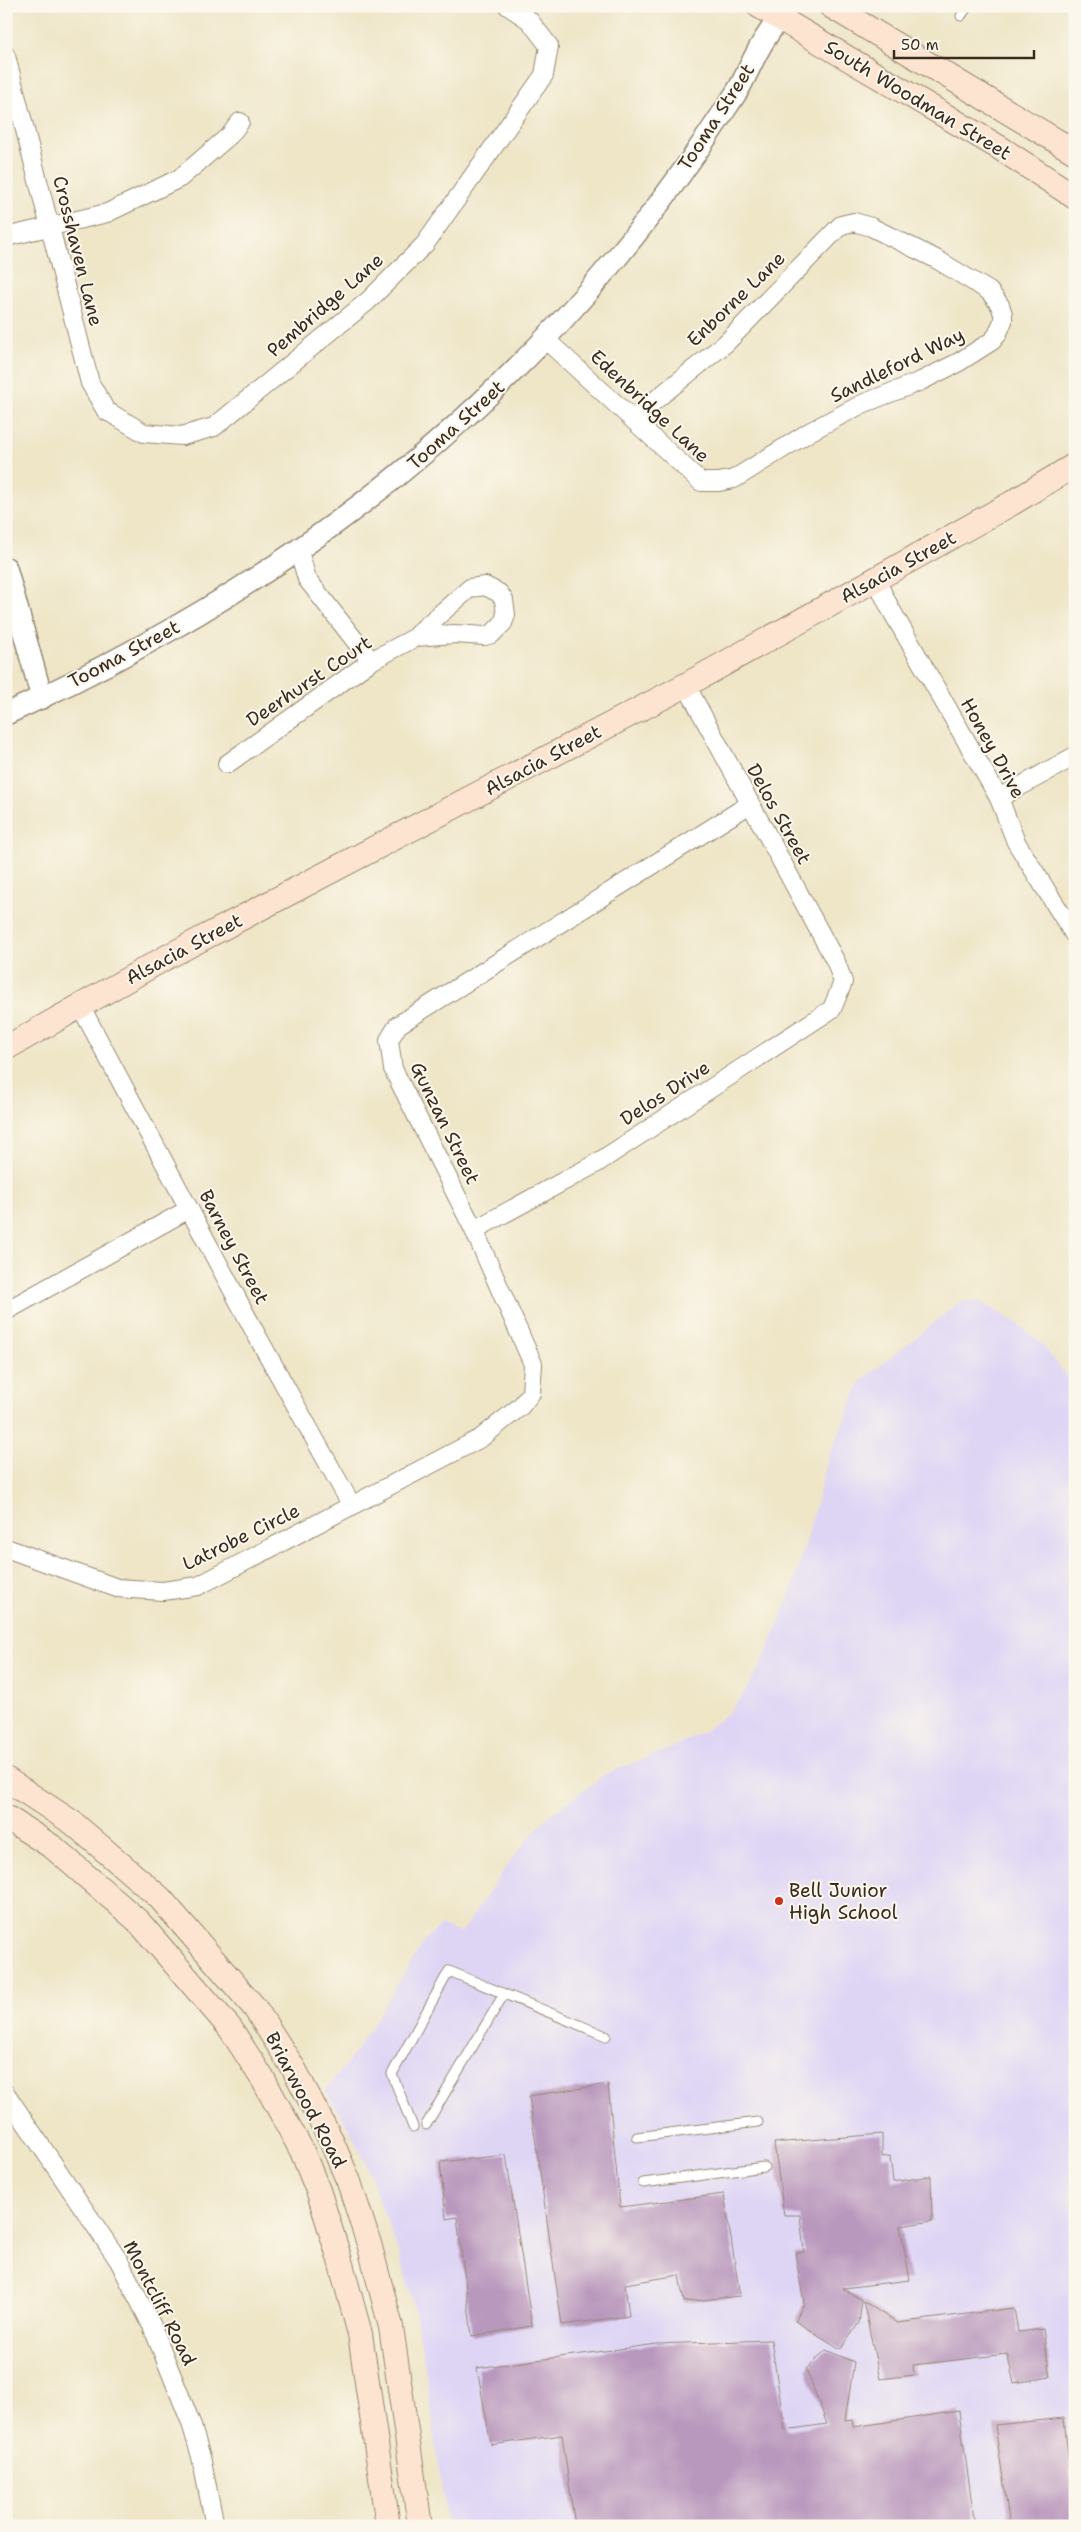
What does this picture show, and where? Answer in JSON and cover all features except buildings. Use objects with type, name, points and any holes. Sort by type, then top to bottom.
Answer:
[{"type":"main road","name":"South Woodman Street","points":[[758,6],[783,12],[1075,196]]},
{"type":"main road","name":"South Woodman Street","points":[[831,6],[1075,152]]},
{"type":"main road","name":"Alsacia Street","points":[[6,1048],[166,957],[686,685],[876,580],[1075,465]]},
{"type":"main road","name":"Briarwood Road","points":[[6,1779],[73,1823],[160,1898],[255,2008],[294,2069],[330,2138],[349,2182],[367,2238],[391,2327],[420,2526]]},
{"type":"main road","name":"Briarwood Road","points":[[6,1817],[54,1848],[138,1920],[230,2028],[262,2078],[302,2151],[340,2256],[360,2334],[388,2526]]},
{"type":"main road","points":[[262,2078],[288,2088],[315,2138],[330,2138]]},
{"type":"street","name":"Pembridge Lane","points":[[144,432],[182,436],[214,427],[368,301],[425,244],[544,75],[549,46],[528,20],[508,6]]},
{"type":"street","name":"Tooma Street","points":[[6,714],[42,698],[204,611],[299,551],[352,513],[432,449],[546,340],[619,255],[686,166],[739,88],[761,46],[783,12]]},
{"type":"street","name":"Crosshaven Lane","points":[[6,56],[90,384],[106,411],[144,432]]},
{"type":"street","points":[[6,237],[107,213],[180,178],[230,135],[240,122]]},
{"type":"street","name":"Enborne Lane","points":[[632,419],[726,343],[841,225],[854,222],[871,227]]},
{"type":"street","name":"Sandleford Way","points":[[734,479],[811,431],[862,404],[921,381],[959,362],[992,341],[997,335],[1002,321],[1002,314],[1000,305],[989,291],[936,259],[871,227]]},
{"type":"street","name":"Edenbridge Lane","points":[[546,340],[701,482],[719,482],[734,479]]},
{"type":"street","points":[[299,551],[307,579],[371,661]]},
{"type":"street","points":[[6,568],[42,698]]},
{"type":"street","name":"Honey Drive","points":[[876,580],[890,608],[999,798],[1016,842],[1075,936]]},
{"type":"street","points":[[485,586],[499,593],[504,600],[506,615],[504,623],[492,634],[485,636],[454,634],[416,637],[470,588],[485,586]]},
{"type":"street","name":"Deerhurst Court","points":[[227,764],[371,661],[416,637]]},
{"type":"street","name":"Delos Street","points":[[686,685],[836,962]]},
{"type":"street","points":[[999,798],[1075,756]]},
{"type":"street","name":"Gunzan Street","points":[[481,1438],[521,1406],[531,1393],[533,1364],[474,1230],[393,1069],[388,1040],[398,1025],[750,804]]},
{"type":"street","name":"Delos Drive","points":[[474,1230],[597,1163],[832,1009],[843,982],[836,962]]},
{"type":"street","name":"Barney Street","points":[[81,1006],[189,1209],[352,1506]]},
{"type":"street","points":[[6,1311],[189,1209]]},
{"type":"street","name":"Latrobe Circle","points":[[6,1548],[117,1588],[164,1591],[198,1586],[481,1438]]},
{"type":"street","name":"Montcliff Road","points":[[6,2094],[119,2261],[152,2326],[202,2457],[215,2526]]},
{"type":"lane","points":[[961,16],[968,6]]},
{"type":"lane","points":[[413,2127],[392,2074],[449,1971],[606,2036]]},
{"type":"lane","points":[[426,2125],[504,1994]]},
{"type":"lane","points":[[637,2137],[758,2122]]},
{"type":"lane","points":[[643,2183],[764,2167]]},
{"type":"shaded area","name":"Bell Junior High School","points":[[961,1301],[979,1301],[1017,1323],[1041,1343],[1075,1386],[1075,2526],[447,2526],[426,2373],[415,2312],[399,2254],[364,2160],[348,2127],[325,2091],[356,2051],[427,1937],[442,1925],[461,1933],[511,1860],[545,1819],[605,1774],[669,1749],[703,1732],[727,1714],[741,1698],[760,1667],[779,1623],[796,1577],[829,1455],[861,1381]]},
{"type":"place","name":"Bell Junior High School","points":[[779,1901]]}]
